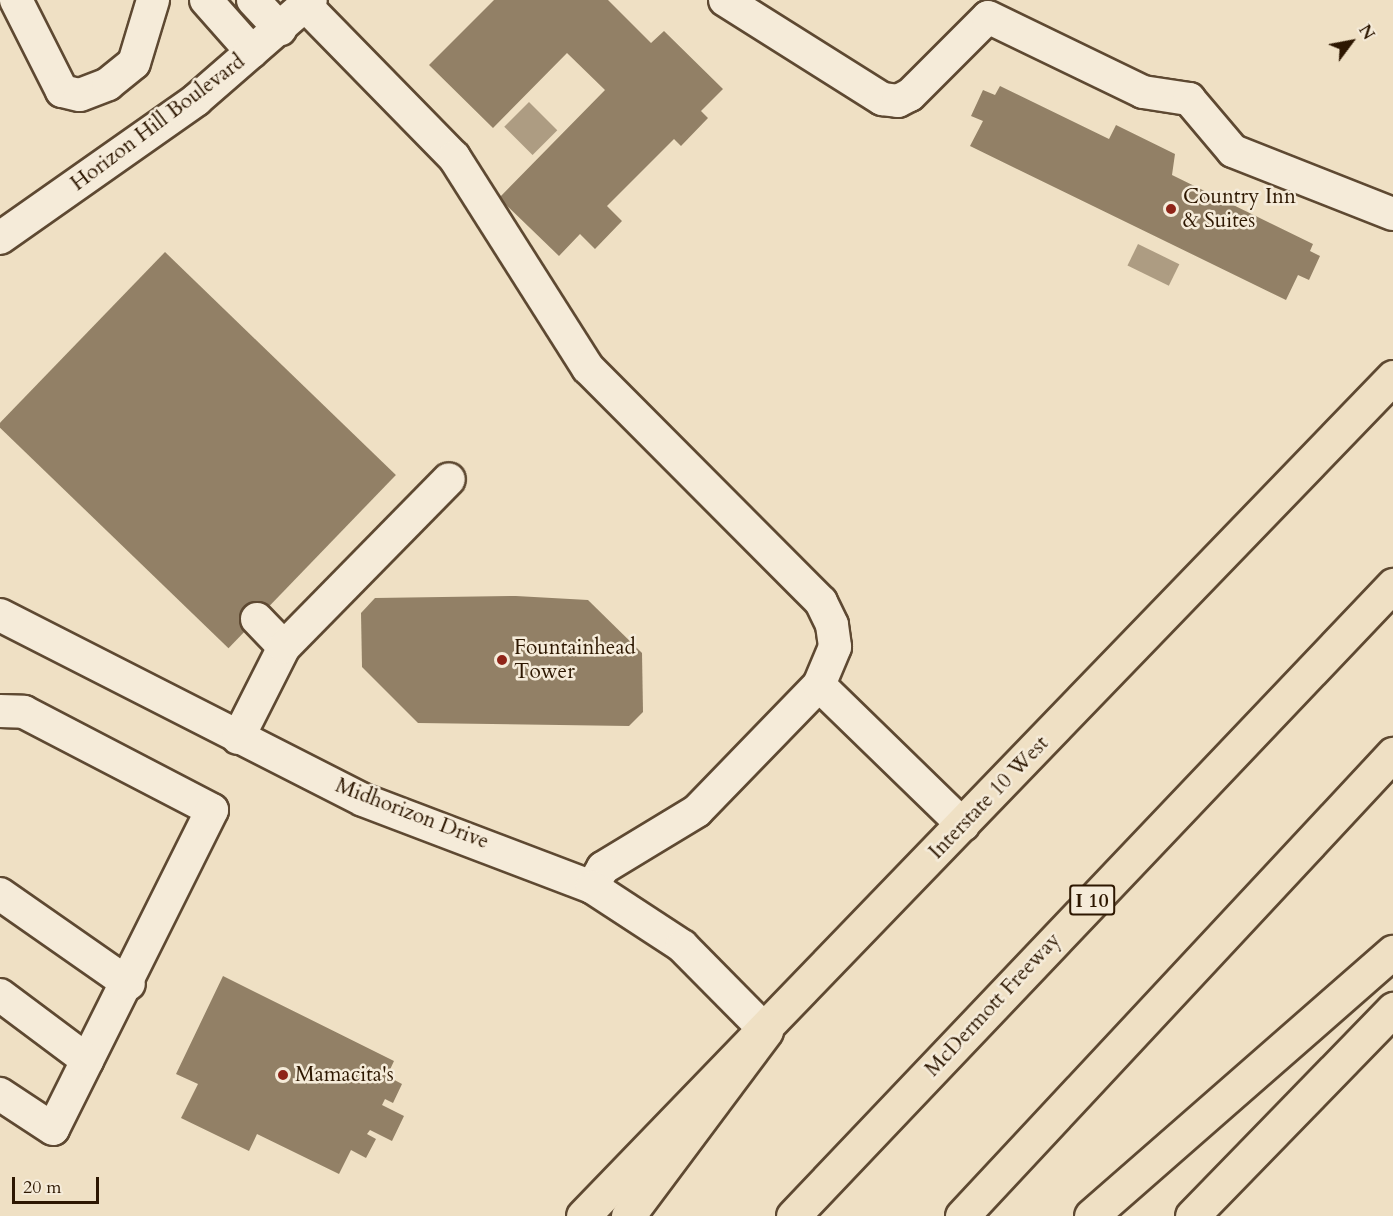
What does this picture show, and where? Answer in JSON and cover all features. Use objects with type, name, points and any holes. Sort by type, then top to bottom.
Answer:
[{"type":"main road","name":"Interstate 10 West","points":[[583,1216],[766,1031],[1393,377]]},
{"type":"main road","name":"McDermott Freeway","points":[[793,1216],[1393,585]]},
{"type":"main road","points":[[962,1216],[1393,754]]},
{"type":"main road","points":[[1091,1216],[1393,952]]},
{"type":"main road","points":[[1192,1216],[1393,1009]]},
{"type":"main road","points":[[628,1216],[766,1031]]},
{"type":"street","points":[[16,0],[62,91],[80,95],[108,84],[134,63],[153,0]]},
{"type":"street","points":[[206,0],[252,52]]},
{"type":"street","points":[[253,0],[280,29]]},
{"type":"street","points":[[725,0],[882,99],[898,100],[910,94],[988,17],[1143,92],[1189,99],[1233,150],[1393,214]]},
{"type":"street","points":[[308,3],[454,157],[588,368],[820,602],[835,647],[819,685],[697,811],[608,864],[592,887]]},
{"type":"street","name":"Horizon Hill Boulevard","points":[[0,238],[196,100],[308,3]]},
{"type":"street","points":[[238,738],[284,647],[449,479]]},
{"type":"street","name":"Midhorizon Drive","points":[[0,615],[363,800],[592,887],[682,946],[766,1031]]},
{"type":"street","points":[[257,619],[284,647]]},
{"type":"street","points":[[819,685],[963,825]]},
{"type":"street","points":[[0,711],[24,712],[212,810],[129,984],[87,1060],[53,1129],[0,1094]]},
{"type":"street","points":[[0,894],[129,984]]},
{"type":"street","points":[[0,995],[87,1060]]},
{"type":"shaded area","points":[[529,102],[557,130],[533,155],[504,127]]},
{"type":"shaded area","points":[[1138,244],[1179,264],[1169,286],[1127,266]]},
{"type":"building","points":[[494,0],[608,0],[651,43],[664,31],[723,89],[701,111],[708,118],[681,146],[674,139],[607,206],[622,221],[595,249],[580,234],[559,256],[499,198],[605,90],[567,53],[493,128],[429,65]]},
{"type":"building","name":"Country Inn & Suites","points":[[1000,86],[1109,139],[1116,125],[1175,154],[1172,175],[1313,244],[1310,251],[1320,256],[1309,280],[1298,275],[1286,300],[970,146],[983,121],[971,116],[983,90],[995,95]]},
{"type":"building","points":[[165,252],[396,475],[228,648],[0,428],[0,423]]},
{"type":"building","name":"Fountainhead Tower","points":[[516,596],[588,600],[642,653],[643,712],[629,726],[418,723],[362,667],[361,613],[375,598]]},
{"type":"building","name":"Mamacita's","points":[[223,976],[394,1061],[387,1076],[402,1084],[393,1103],[385,1099],[382,1105],[404,1116],[392,1141],[370,1130],[367,1134],[376,1139],[366,1158],[351,1150],[339,1174],[257,1134],[249,1151],[181,1118],[198,1084],[176,1074]]},
{"type":"place","name":"Country Inn & Suites","points":[[1171,209]]},
{"type":"place","name":"Fountainhead Tower","points":[[502,660]]},
{"type":"place","name":"Mamacita's","points":[[283,1075]]}]
